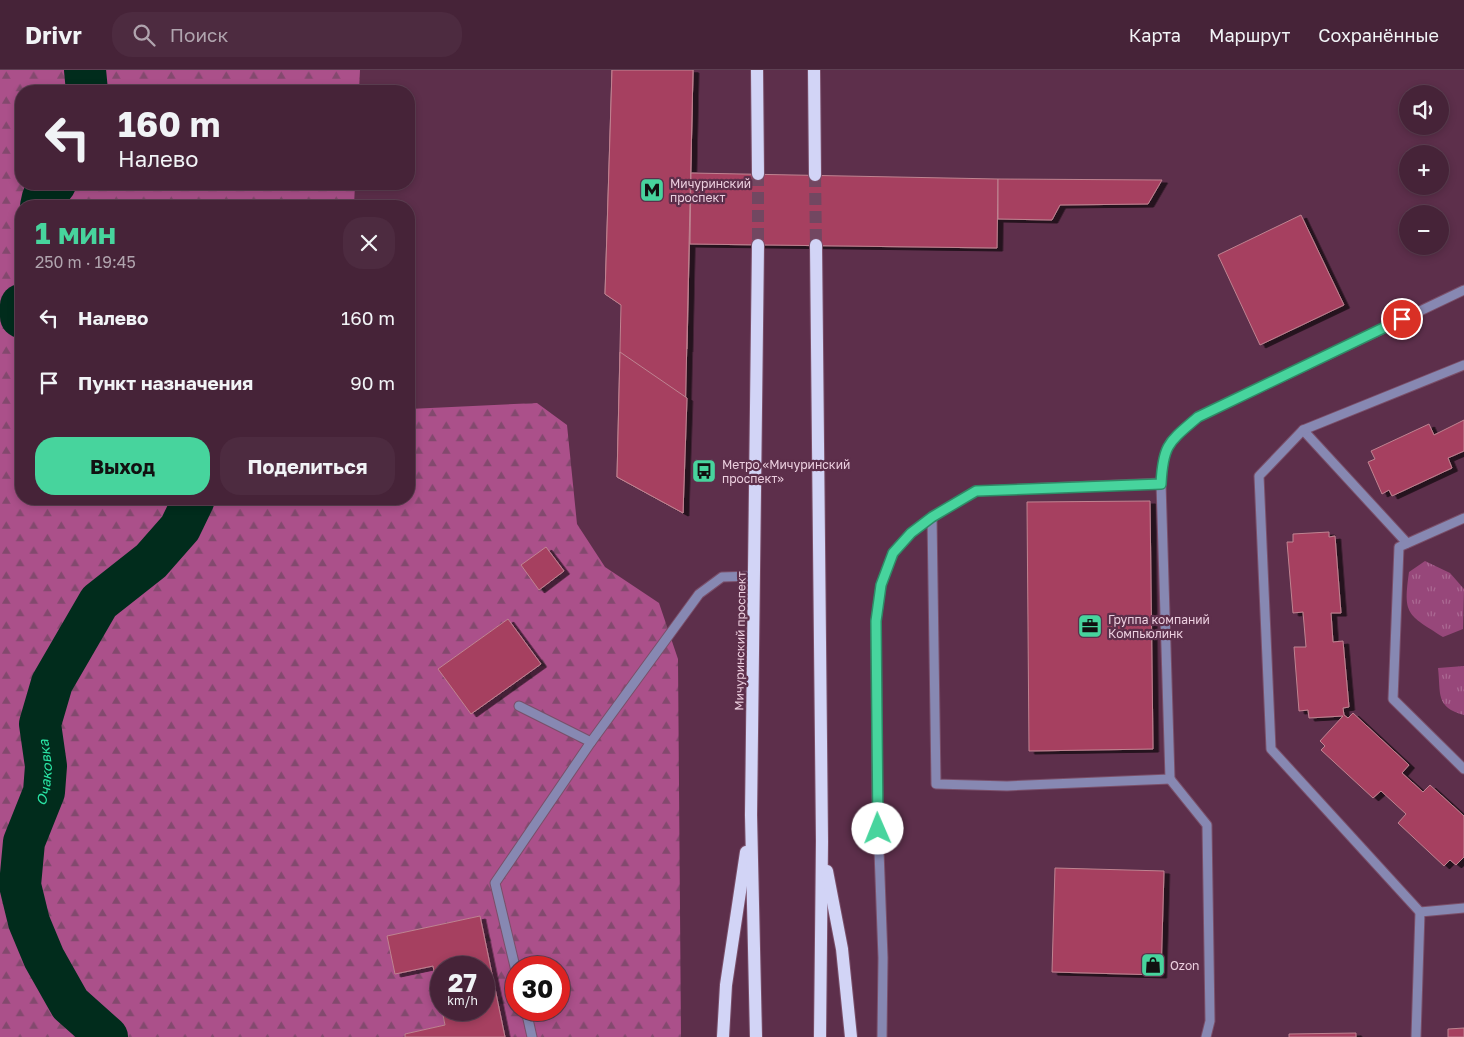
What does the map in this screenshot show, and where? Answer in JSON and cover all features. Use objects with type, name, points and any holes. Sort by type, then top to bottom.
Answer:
[{"type":"main road","points":[[757,70],[758,174]]},
{"type":"main road","points":[[814,70],[816,175]]},
{"type":"main road","name":"Мичуринский проспект","points":[[756,1037],[751,815],[758,244]]},
{"type":"main road","points":[[816,245],[822,841],[820,1037]]},
{"type":"main road","points":[[724,1037],[726,984],[751,815]]},
{"type":"main road","points":[[822,841],[842,949],[851,1037]]},
{"type":"street","points":[[1206,1037],[1210,1021],[1206,825],[1170,779],[1161,484],[1162,458],[1171,440],[1198,417],[1464,290]]},
{"type":"street","points":[[1416,1037],[1420,912],[1271,749],[1259,476],[1303,430],[1464,364]]},
{"type":"street","points":[[1303,430],[1408,544]]},
{"type":"street","points":[[882,1037],[883,958],[877,797],[876,621],[881,585],[893,553],[911,533],[932,517],[976,491],[1161,484]]},
{"type":"street","points":[[932,517],[936,784],[1007,786],[1170,779]]},
{"type":"street","points":[[1464,518],[1399,547],[1393,699],[1464,769]]},
{"type":"street","points":[[512,956],[495,883],[591,742],[699,594],[722,577],[754,576]]},
{"type":"street","points":[[519,706],[591,742]]},
{"type":"street","points":[[1420,912],[1464,908]]},
{"type":"street","points":[[528,1021],[532,1037]]},
{"type":"green space","points":[[0,70],[360,70],[359,85],[15,85],[15,190],[355,190],[354,200],[15,200],[15,505],[415,505],[415,409],[537,403],[567,425],[577,524],[605,567],[659,603],[678,659],[681,1037],[505,1037],[495,989],[495,956],[488,956],[480,916],[388,936],[395,973],[430,967],[430,1021],[444,1021],[445,1025],[405,1034],[405,1037],[0,1037]],"holes":[[[508,619],[540,664],[439,669]]]},
{"type":"green space","points":[[1425,561],[1450,573],[1464,589],[1463,629],[1443,637],[1415,618],[1410,612],[1408,605],[1407,586],[1409,572]]},
{"type":"green space","points":[[1464,666],[1464,715],[1448,708],[1441,698],[1438,668]]},
{"type":"building","points":[[612,70],[693,70],[687,349],[605,294]]},
{"type":"building","points":[[612,70],[693,70],[683,513],[617,477],[621,305],[605,294]]},
{"type":"building","points":[[691,173],[998,179],[997,248],[690,244]]},
{"type":"building","points":[[998,179],[1162,180],[1148,204],[1060,205],[1052,220],[998,219]]},
{"type":"building","points":[[1301,215],[1344,305],[1260,345],[1218,255]]},
{"type":"building","points":[[620,352],[687,398],[683,513],[617,477]]},
{"type":"building","points":[[1464,420],[1464,451],[1448,458],[1452,468],[1392,496],[1389,490],[1382,494],[1368,462],[1375,459],[1371,451],[1429,424],[1434,435]]},
{"type":"building","name":"Группа компаний Компьюлинк","points":[[1150,501],[1153,749],[1029,751],[1027,502]]},
{"type":"building","points":[[1329,532],[1329,537],[1335,536],[1341,613],[1331,613],[1333,642],[1343,641],[1349,707],[1343,708],[1344,715],[1348,718],[1353,713],[1409,765],[1402,773],[1423,792],[1430,785],[1464,816],[1464,857],[1456,865],[1450,860],[1444,866],[1398,823],[1406,814],[1381,791],[1373,798],[1321,750],[1325,746],[1320,741],[1343,716],[1309,718],[1308,710],[1299,711],[1294,647],[1306,647],[1303,612],[1293,613],[1287,542],[1293,542],[1293,534]]},
{"type":"building","points":[[546,547],[564,571],[539,590],[521,565]]},
{"type":"building","points":[[508,619],[541,664],[471,714],[438,669]]},
{"type":"building","points":[[1055,868],[1164,871],[1161,975],[1052,972]]},
{"type":"building","points":[[480,916],[488,956],[430,956],[430,967],[395,974],[387,936]]},
{"type":"building","points":[[495,989],[505,1037],[405,1037],[405,1034],[445,1025],[444,1021],[495,1021]]},
{"type":"building","points":[[1464,1028],[1464,1037],[1448,1037],[1448,1029]]},
{"type":"building","points":[[1356,1033],[1356,1037],[1289,1037],[1289,1034]]},
{"type":"waterway","name":"Очаковка","points":[[85,70],[86,85]]},
{"type":"waterway","name":"Очаковка","points":[[42,200],[49,190]]},
{"type":"waterway","name":"Очаковка","points":[[107,1037],[70,1004],[44,958],[29,922],[20,885],[24,842],[44,792],[46,766],[40,724],[52,683],[99,602],[151,561],[180,528],[191,505]]},
{"type":"tunnel","points":[[758,174],[758,245]]},
{"type":"tunnel","points":[[815,175],[816,245]]},
{"type":"place","name":"Мичуринский проспект","points":[[652,190]]},
{"type":"place","name":"Метро «Мичуринский проспект»","points":[[704,471]]},
{"type":"place","name":"Группа компаний Компьюлинк","points":[[1090,626]]},
{"type":"place","name":"Ozon","points":[[1153,965]]},
{"type":"route","points":[[878,829],[876,621],[881,585],[893,553],[911,533],[932,517],[976,491],[1161,484],[1162,458],[1171,440],[1198,417],[1402,319]]}]
